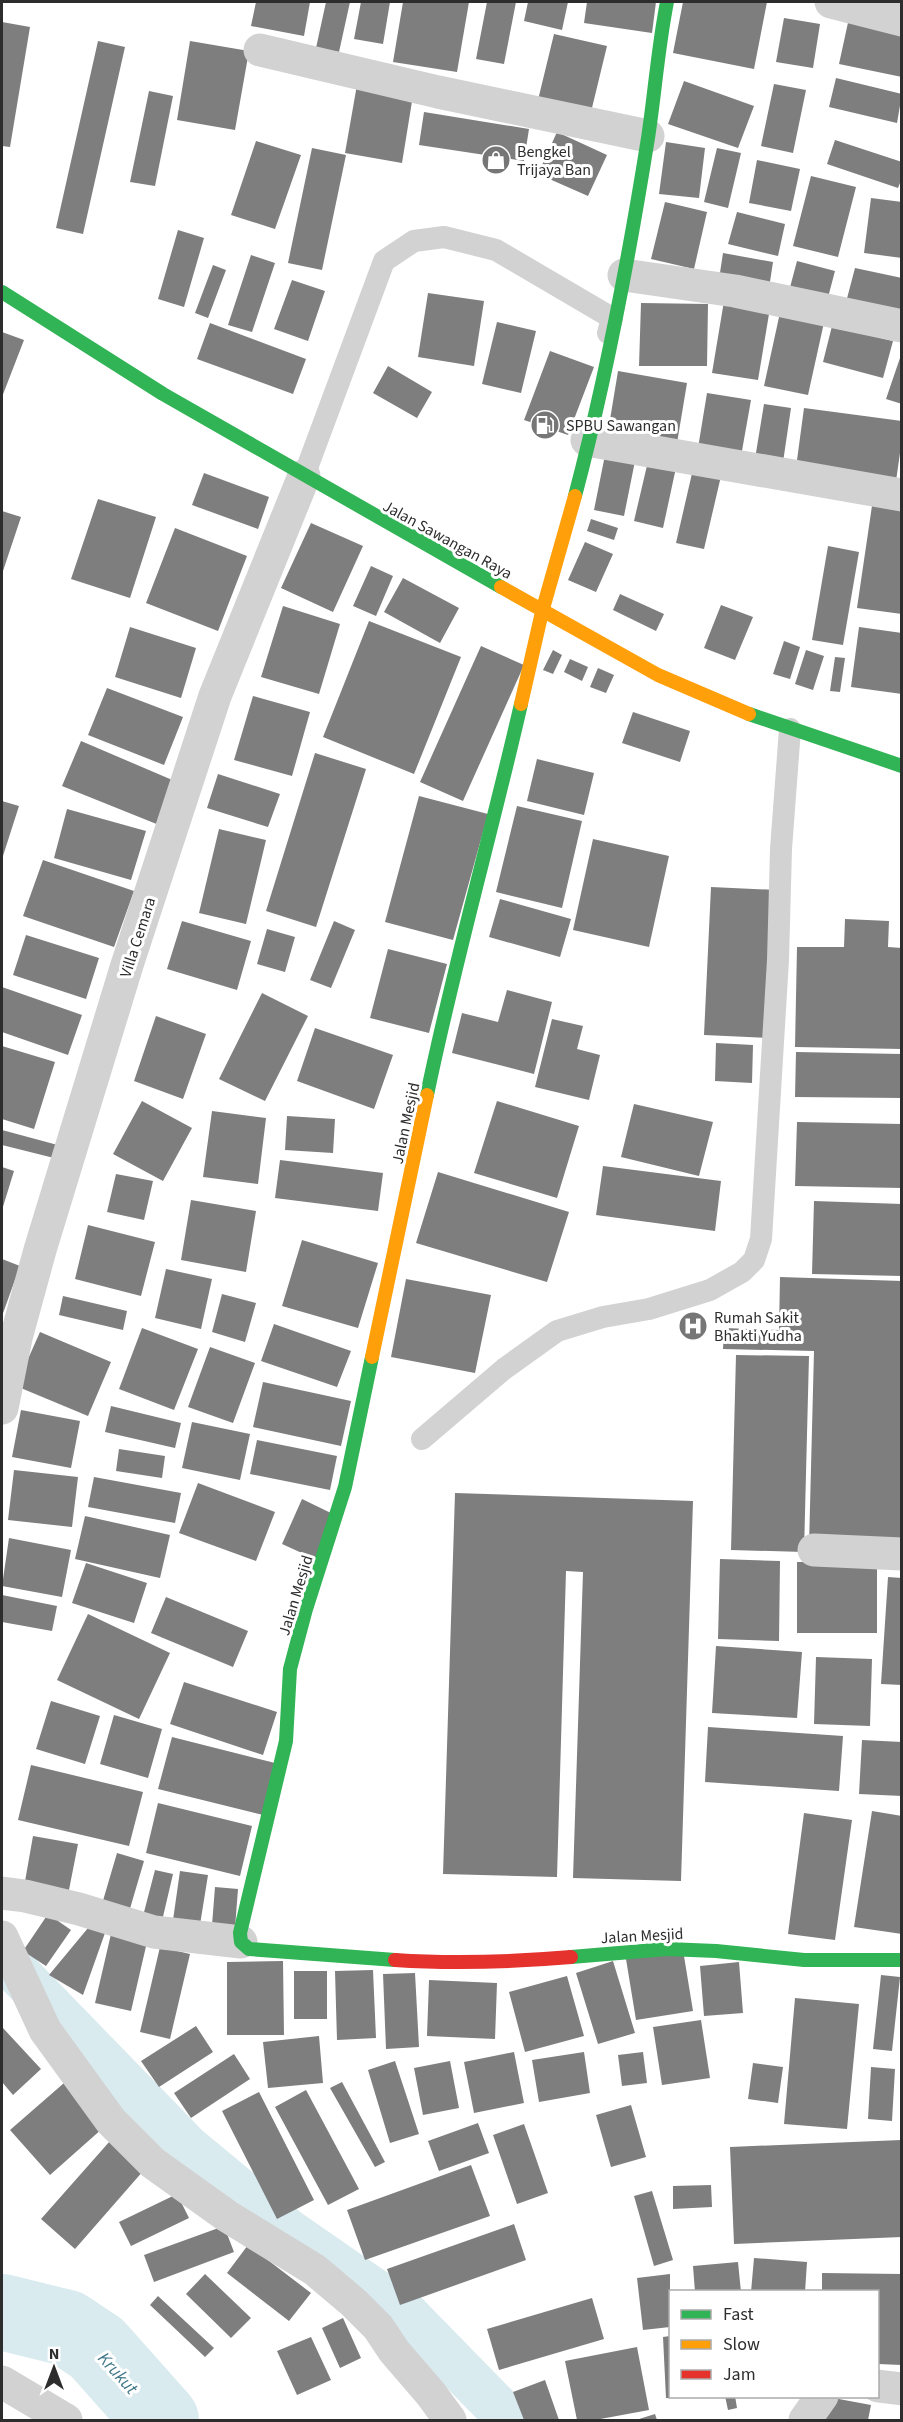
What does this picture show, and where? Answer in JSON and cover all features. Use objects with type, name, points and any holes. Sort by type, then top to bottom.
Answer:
[{"type":"main road","name":"Jalan Mesjid","points":[[667,2],[658,47],[648,136],[624,275],[576,493],[537,608],[493,826],[438,1040],[345,1487],[306,1609],[290,1669],[286,1741],[240,1933],[242,1942],[249,1949],[438,1964],[520,1961],[667,1949],[716,1951],[804,1960],[902,1960]]},
{"type":"main road","name":"Jalan Sawangan Raya","points":[[2,292],[163,394],[658,675],[732,708],[902,766]]},
{"type":"street","points":[[831,2],[902,20]]},
{"type":"street","points":[[260,50],[438,92],[648,136]]},
{"type":"street","points":[[624,275],[735,291],[902,326]]},
{"type":"street","points":[[587,440],[902,495]]},
{"type":"street","name":"Villa Cemara","points":[[2,1408],[16,1338],[40,1250],[127,965],[215,696],[304,476]]},
{"type":"street","points":[[814,1550],[902,1554]]},
{"type":"street","points":[[2,1893],[79,1909],[154,1932],[242,1942]]},
{"type":"street","points":[[2,1937],[45,2030],[111,2121],[153,2163],[227,2216],[315,2270],[354,2303],[378,2327],[394,2351],[431,2394],[450,2421]]},
{"type":"street","points":[[2,2382],[66,2421]]},
{"type":"street","points":[[879,2386],[902,2389]]},
{"type":"street","points":[[805,2421],[821,2398]]},
{"type":"lane","points":[[304,476],[384,261],[414,242],[444,237],[496,250],[612,318],[537,608]]},
{"type":"lane","points":[[422,1439],[504,1369],[557,1331],[603,1317],[649,1309],[710,1290],[742,1272],[754,1260],[761,1239],[778,960],[781,849],[790,729]]},
{"type":"building","points":[[256,2],[310,2],[304,36],[251,26]]},
{"type":"building","points":[[326,2],[350,2],[339,52],[316,48]]},
{"type":"building","points":[[361,2],[390,2],[383,44],[354,39]]},
{"type":"building","points":[[403,2],[469,2],[457,72],[393,62]]},
{"type":"building","points":[[487,2],[516,2],[504,64],[476,59]]},
{"type":"building","points":[[528,2],[568,2],[562,30],[524,21]]},
{"type":"building","points":[[587,2],[656,2],[652,33],[584,23]]},
{"type":"building","points":[[683,2],[767,2],[754,69],[673,53]]},
{"type":"building","points":[[784,18],[820,24],[813,68],[776,62]]},
{"type":"building","points":[[849,18],[902,29],[902,77],[839,64]]},
{"type":"building","points":[[2,22],[30,27],[10,147],[2,146]]},
{"type":"building","points":[[554,34],[607,46],[591,112],[538,100]]},
{"type":"building","points":[[98,41],[125,47],[83,234],[56,228]]},
{"type":"building","points":[[190,41],[249,51],[235,130],[177,120]]},
{"type":"building","points":[[836,78],[902,94],[897,123],[829,107]]},
{"type":"building","points":[[358,79],[414,89],[402,163],[345,153]]},
{"type":"building","points":[[684,81],[754,106],[738,148],[668,124]]},
{"type":"building","points":[[774,84],[806,90],[793,153],[761,146]]},
{"type":"building","points":[[149,91],[173,96],[155,186],[130,182]]},
{"type":"building","points":[[424,112],[529,129],[524,161],[419,145]]},
{"type":"building","points":[[557,132],[607,155],[588,196],[538,174]]},
{"type":"building","points":[[835,140],[902,162],[902,178],[898,188],[827,164]]},
{"type":"building","points":[[256,141],[301,155],[275,229],[231,215]]},
{"type":"building","points":[[666,142],[705,148],[699,198],[659,194]]},
{"type":"building","points":[[312,148],[346,155],[322,270],[288,263]]},
{"type":"building","points":[[717,148],[741,153],[728,208],[704,202]]},
{"type":"building","points":[[757,160],[800,169],[791,211],[749,203]]},
{"type":"building","points":[[811,176],[856,187],[838,257],[793,246]]},
{"type":"building","points":[[871,198],[902,202],[902,258],[864,253]]},
{"type":"building","points":[[665,202],[707,212],[694,269],[651,259]]},
{"type":"building","points":[[737,212],[785,224],[778,256],[728,244]]},
{"type":"building","points":[[178,230],[204,238],[184,307],[158,299]]},
{"type":"building","points":[[723,253],[773,262],[768,295],[718,286]]},
{"type":"building","points":[[251,255],[275,263],[252,332],[228,325]]},
{"type":"building","points":[[797,261],[835,271],[826,305],[788,295]]},
{"type":"building","points":[[213,265],[226,270],[208,318],[195,313]]},
{"type":"building","points":[[855,268],[902,278],[902,308],[899,319],[845,306]]},
{"type":"building","points":[[292,280],[325,291],[308,341],[274,329]]},
{"type":"building","points":[[428,293],[484,301],[474,366],[418,357]]},
{"type":"building","points":[[724,301],[770,308],[758,380],[712,373]]},
{"type":"building","points":[[641,303],[708,304],[707,366],[639,366]]},
{"type":"building","points":[[781,308],[825,318],[808,395],[764,386]]},
{"type":"building","points":[[497,322],[536,331],[521,393],[482,384]]},
{"type":"building","points":[[210,323],[306,359],[293,394],[197,359]]},
{"type":"building","points":[[832,326],[893,341],[883,378],[823,362]]},
{"type":"building","points":[[2,332],[24,340],[2,397]]},
{"type":"building","points":[[550,351],[594,367],[568,435],[524,420]]},
{"type":"building","points":[[902,355],[902,404],[886,399]]},
{"type":"building","points":[[388,366],[432,392],[417,418],[373,393]]},
{"type":"building","points":[[618,371],[687,383],[677,443],[608,432]]},
{"type":"building","points":[[707,393],[751,400],[740,462],[697,454]]},
{"type":"building","points":[[764,404],[791,408],[782,469],[754,465]]},
{"type":"building","points":[[804,408],[902,421],[902,439],[895,488],[795,475]]},
{"type":"building","points":[[605,455],[635,461],[624,516],[594,510]]},
{"type":"building","points":[[649,457],[677,463],[663,528],[634,521]]},
{"type":"building","points":[[693,469],[721,476],[704,549],[676,543]]},
{"type":"building","points":[[204,473],[269,497],[258,529],[192,505]]},
{"type":"building","points":[[98,499],[156,517],[130,598],[71,579]]},
{"type":"building","points":[[873,499],[902,503],[902,614],[857,608]]},
{"type":"building","points":[[2,511],[21,517],[2,574]]},
{"type":"building","points":[[591,519],[618,528],[614,540],[587,531]]},
{"type":"building","points":[[311,523],[363,546],[333,612],[281,588]]},
{"type":"building","points":[[175,528],[247,556],[218,631],[146,603]]},
{"type":"building","points":[[585,542],[613,554],[596,592],[568,580]]},
{"type":"building","points":[[828,546],[859,552],[843,645],[812,640]]},
{"type":"building","points":[[371,566],[393,576],[376,616],[353,606]]},
{"type":"building","points":[[403,578],[459,608],[440,643],[384,612]]},
{"type":"building","points":[[620,594],[664,614],[656,631],[613,610]]},
{"type":"building","points":[[721,605],[753,617],[735,660],[704,648]]},
{"type":"building","points":[[283,606],[340,624],[319,694],[261,677]]},
{"type":"building","points":[[369,621],[461,657],[414,774],[323,737]]},
{"type":"building","points":[[130,627],[196,648],[181,698],[115,677]]},
{"type":"building","points":[[859,627],[902,633],[902,694],[851,687]]},
{"type":"building","points":[[784,641],[800,647],[790,679],[773,674]]},
{"type":"building","points":[[481,646],[524,665],[463,801],[420,782]]},
{"type":"building","points":[[553,650],[562,655],[553,674],[543,670]]},
{"type":"building","points":[[806,650],[824,656],[813,690],[795,684]]},
{"type":"building","points":[[835,657],[845,658],[840,692],[830,691]]},
{"type":"building","points":[[570,659],[588,667],[582,681],[564,672]]},
{"type":"building","points":[[598,668],[614,675],[606,693],[590,687]]},
{"type":"building","points":[[107,688],[183,717],[164,765],[88,735]]},
{"type":"building","points":[[253,696],[310,712],[292,776],[234,760]]},
{"type":"building","points":[[633,712],[690,731],[680,762],[622,743]]},
{"type":"building","points":[[81,741],[177,782],[159,825],[62,786]]},
{"type":"building","points":[[315,753],[366,769],[316,927],[266,911]]},
{"type":"building","points":[[537,759],[594,773],[584,815],[527,801]]},
{"type":"building","points":[[218,774],[280,794],[268,827],[207,808]]},
{"type":"building","points":[[419,796],[488,814],[453,940],[385,922]]},
{"type":"building","points":[[2,801],[19,806],[2,859]]},
{"type":"building","points":[[517,806],[582,821],[562,908],[496,892]]},
{"type":"building","points":[[67,809],[146,831],[131,880],[54,858]]},
{"type":"building","points":[[219,829],[266,840],[246,924],[199,913]]},
{"type":"building","points":[[593,839],[669,856],[649,947],[573,930]]},
{"type":"building","points":[[43,860],[134,891],[114,947],[23,916]]},
{"type":"building","points":[[711,887],[776,890],[770,1038],[704,1035]]},
{"type":"building","points":[[500,899],[571,919],[560,957],[489,937]]},
{"type":"building","points":[[845,919],[889,921],[888,947],[902,948],[902,1049],[795,1047],[797,947],[844,947]]},
{"type":"building","points":[[182,921],[251,941],[237,990],[167,969]]},
{"type":"building","points":[[334,921],[355,930],[331,988],[310,980]]},
{"type":"building","points":[[267,929],[295,937],[285,972],[257,964]]},
{"type":"building","points":[[26,935],[99,958],[86,999],[13,975]]},
{"type":"building","points":[[388,949],[447,964],[429,1033],[370,1018]]},
{"type":"building","points":[[2,987],[82,1015],[68,1055],[2,1032]]},
{"type":"building","points":[[507,990],[552,1002],[534,1074],[452,1053],[462,1013],[498,1022]]},
{"type":"building","points":[[262,993],[308,1016],[265,1101],[219,1079]]},
{"type":"building","points":[[156,1016],[206,1034],[183,1099],[134,1081]]},
{"type":"building","points":[[552,1019],[583,1026],[577,1049],[600,1055],[589,1100],[535,1087]]},
{"type":"building","points":[[315,1028],[393,1055],[374,1109],[297,1081]]},
{"type":"building","points":[[716,1043],[753,1045],[752,1083],[715,1081]]},
{"type":"building","points":[[2,1046],[55,1062],[34,1129],[2,1119]]},
{"type":"building","points":[[796,1052],[902,1054],[902,1098],[795,1097]]},
{"type":"building","points":[[142,1101],[192,1128],[163,1181],[113,1154]]},
{"type":"building","points":[[497,1101],[579,1126],[557,1198],[474,1173]]},
{"type":"building","points":[[634,1104],[713,1122],[699,1176],[621,1157]]},
{"type":"building","points":[[212,1111],[266,1118],[258,1184],[203,1177]]},
{"type":"building","points":[[287,1116],[335,1119],[333,1153],[285,1150]]},
{"type":"building","points":[[797,1122],[902,1124],[902,1188],[795,1186]]},
{"type":"building","points":[[2,1130],[65,1147],[62,1160],[2,1145]]},
{"type":"building","points":[[280,1160],[383,1173],[378,1211],[275,1198]]},
{"type":"building","points":[[603,1166],[721,1181],[715,1231],[596,1215]]},
{"type":"building","points":[[2,1167],[14,1171],[2,1210]]},
{"type":"building","points":[[438,1172],[569,1212],[547,1282],[416,1243]]},
{"type":"building","points":[[116,1174],[153,1181],[144,1220],[107,1212]]},
{"type":"building","points":[[191,1200],[256,1211],[246,1272],[181,1260]]},
{"type":"building","points":[[814,1201],[902,1204],[902,1276],[812,1274]]},
{"type":"building","points":[[88,1225],[155,1242],[141,1296],[75,1279]]},
{"type":"building","points":[[302,1240],[378,1263],[358,1328],[282,1306]]},
{"type":"building","points":[[2,1259],[20,1266],[2,1316]]},
{"type":"building","points":[[166,1269],[212,1279],[201,1329],[155,1318]]},
{"type":"building","points":[[780,1277],[902,1281],[902,1548],[809,1546],[814,1351],[723,1349],[724,1328],[779,1330]]},
{"type":"building","points":[[406,1279],[491,1295],[475,1373],[391,1357]]},
{"type":"building","points":[[222,1294],[256,1303],[245,1342],[212,1332]]},
{"type":"building","points":[[63,1296],[127,1311],[123,1330],[59,1315]]},
{"type":"building","points":[[274,1324],[351,1351],[337,1387],[261,1361]]},
{"type":"building","points":[[142,1328],[198,1349],[174,1410],[119,1389]]},
{"type":"building","points":[[40,1332],[111,1362],[88,1416],[16,1386]]},
{"type":"building","points":[[210,1347],[255,1363],[233,1423],[188,1407]]},
{"type":"building","points":[[736,1355],[809,1356],[804,1552],[731,1550]]},
{"type":"building","points":[[263,1382],[351,1401],[341,1446],[253,1427]]},
{"type":"building","points":[[111,1406],[181,1423],[175,1448],[105,1432]]},
{"type":"building","points":[[21,1410],[80,1421],[71,1468],[12,1457]]},
{"type":"building","points":[[192,1422],[250,1434],[240,1480],[182,1468]]},
{"type":"building","points":[[257,1440],[337,1456],[330,1490],[250,1474]]},
{"type":"building","points":[[119,1449],[165,1456],[162,1478],[116,1471]]},
{"type":"building","points":[[14,1470],[78,1477],[72,1527],[8,1520]]},
{"type":"building","points":[[94,1477],[181,1493],[175,1523],[88,1507]]},
{"type":"building","points":[[198,1483],[275,1512],[256,1561],[179,1533]]},
{"type":"building","points":[[455,1493],[693,1501],[681,1881],[573,1878],[583,1572],[566,1571],[557,1877],[443,1874]]},
{"type":"building","points":[[302,1499],[335,1515],[315,1559],[282,1544]]},
{"type":"building","points":[[85,1516],[170,1535],[160,1578],[75,1559]]},
{"type":"building","points":[[9,1538],[71,1550],[62,1597],[2,1586]]},
{"type":"building","points":[[720,1559],[780,1561],[779,1641],[718,1639]]},
{"type":"building","points":[[797,1562],[877,1562],[877,1633],[797,1633]]},
{"type":"building","points":[[86,1563],[147,1583],[134,1623],[72,1603]]},
{"type":"building","points":[[888,1577],[902,1578],[902,1685],[881,1684]]},
{"type":"building","points":[[2,1595],[57,1606],[52,1631],[2,1622]]},
{"type":"building","points":[[166,1597],[248,1631],[233,1667],[151,1633]]},
{"type":"building","points":[[88,1614],[170,1653],[139,1719],[57,1680]]},
{"type":"building","points":[[716,1646],[802,1652],[797,1718],[712,1713]]},
{"type":"building","points":[[816,1657],[872,1659],[870,1726],[814,1724]]},
{"type":"building","points":[[184,1682],[277,1712],[263,1755],[170,1724]]},
{"type":"building","points":[[51,1701],[100,1716],[85,1764],[36,1749]]},
{"type":"building","points":[[114,1715],[162,1729],[148,1778],[100,1764]]},
{"type":"building","points":[[708,1727],[843,1736],[839,1791],[705,1782]]},
{"type":"building","points":[[172,1737],[275,1763],[263,1815],[158,1789]]},
{"type":"building","points":[[862,1740],[902,1742],[902,1796],[859,1794]]},
{"type":"building","points":[[31,1765],[143,1792],[129,1846],[18,1820]]},
{"type":"building","points":[[158,1803],[252,1826],[240,1876],[146,1853]]},
{"type":"building","points":[[872,1811],[902,1816],[902,1934],[854,1927]]},
{"type":"building","points":[[804,1813],[852,1820],[835,1940],[788,1934]]},
{"type":"building","points":[[33,1836],[78,1844],[68,1895],[24,1887]]},
{"type":"building","points":[[117,1853],[144,1861],[129,1912],[102,1904]]},
{"type":"building","points":[[155,1870],[173,1874],[162,1921],[143,1916]]},
{"type":"building","points":[[180,1871],[208,1875],[199,1931],[172,1927]]},
{"type":"building","points":[[215,1887],[238,1889],[235,1928],[212,1925]]},
{"type":"building","points":[[48,1914],[71,1930],[46,1966],[23,1951]]},
{"type":"building","points":[[88,1928],[105,1933],[83,1995],[49,1975]]},
{"type":"building","points":[[111,1934],[147,1942],[131,2011],[95,2003]]},
{"type":"building","points":[[160,1947],[190,1954],[170,2039],[140,2032]]},
{"type":"building","points":[[683,1950],[693,2011],[636,2020],[626,1959]]},
{"type":"building","points":[[283,1961],[284,2035],[227,2035],[227,1962]]},
{"type":"building","points":[[613,1961],[635,2033],[598,2044],[576,1973]]},
{"type":"building","points":[[739,1962],[743,2013],[704,2016],[700,1966]]},
{"type":"building","points":[[373,1970],[376,2038],[337,2040],[335,1971]]},
{"type":"building","points":[[294,1971],[327,1971],[327,2019],[294,2019]]},
{"type":"building","points":[[415,1973],[419,2047],[386,2049],[383,1974]]},
{"type":"building","points":[[881,1975],[900,1977],[892,2051],[873,2049]]},
{"type":"building","points":[[567,1976],[584,2036],[525,2052],[509,1992]]},
{"type":"building","points":[[429,1980],[497,1983],[495,2039],[427,2036]]},
{"type":"building","points":[[795,1998],[859,2004],[847,2129],[784,2124]]},
{"type":"building","points":[[701,2020],[710,2078],[662,2085],[653,2027]]},
{"type":"building","points":[[196,2026],[213,2052],[159,2087],[141,2061]]},
{"type":"building","points":[[3,2028],[41,2069],[13,2095],[2,2082]]},
{"type":"building","points":[[319,2036],[323,2083],[268,2088],[263,2042]]},
{"type":"building","points":[[514,2052],[524,2103],[474,2113],[464,2062]]},
{"type":"building","points":[[584,2052],[590,2093],[539,2102],[532,2060]]},
{"type":"building","points":[[643,2052],[647,2083],[622,2086],[618,2055]]},
{"type":"building","points":[[234,2054],[250,2079],[191,2118],[174,2093]]},
{"type":"building","points":[[395,2061],[419,2134],[390,2143],[368,2070]]},
{"type":"building","points":[[450,2061],[459,2108],[423,2115],[414,2068]]},
{"type":"building","points":[[753,2063],[783,2067],[778,2103],[748,2099]]},
{"type":"building","points":[[871,2067],[895,2069],[892,2121],[868,2119]]},
{"type":"building","points":[[342,2082],[385,2162],[375,2167],[330,2088]]},
{"type":"building","points":[[64,2083],[103,2128],[50,2175],[10,2130]]},
{"type":"building","points":[[306,2090],[359,2189],[328,2205],[275,2107]]},
{"type":"building","points":[[259,2092],[314,2200],[277,2219],[222,2111]]},
{"type":"building","points":[[631,2105],[646,2157],[611,2167],[596,2115]]},
{"type":"building","points":[[478,2123],[489,2153],[439,2171],[428,2141]]},
{"type":"building","points":[[524,2124],[548,2193],[517,2204],[493,2135]]},
{"type":"building","points":[[901,2140],[902,2237],[734,2244],[730,2147]]},
{"type":"building","points":[[110,2141],[144,2170],[75,2249],[41,2219]]},
{"type":"building","points":[[471,2165],[490,2216],[365,2260],[347,2210]]},
{"type":"building","points":[[711,2185],[712,2207],[673,2209],[673,2186]]},
{"type":"building","points":[[652,2191],[673,2260],[654,2266],[634,2196]]},
{"type":"building","points":[[177,2194],[189,2218],[131,2246],[119,2222]]},
{"type":"building","points":[[514,2224],[526,2260],[400,2305],[387,2269]]},
{"type":"building","points":[[224,2226],[234,2252],[154,2282],[144,2255]]},
{"type":"building","points":[[248,2245],[311,2293],[289,2321],[227,2273]]},
{"type":"building","points":[[754,2258],[807,2262],[805,2290],[751,2290]]},
{"type":"building","points":[[738,2262],[741,2290],[695,2290],[693,2266]]},
{"type":"building","points":[[822,2273],[902,2274],[902,2365],[879,2364],[879,2290],[822,2290]]},
{"type":"building","points":[[205,2274],[251,2318],[231,2338],[186,2294]]},
{"type":"building","points":[[670,2274],[669,2327],[643,2330],[637,2278]]},
{"type":"building","points":[[158,2296],[214,2348],[205,2357],[150,2305]]},
{"type":"building","points":[[592,2298],[604,2339],[499,2370],[487,2329]]},
{"type":"building","points":[[343,2318],[361,2358],[340,2368],[322,2328]]},
{"type":"building","points":[[669,2336],[669,2398],[666,2398],[663,2337]]},
{"type":"building","points":[[311,2337],[331,2380],[297,2395],[277,2351]]},
{"type":"building","points":[[637,2347],[649,2410],[595,2420],[577,2420],[565,2361]]},
{"type":"building","points":[[545,2380],[559,2420],[524,2420],[513,2392]]},
{"type":"building","points":[[725,2398],[735,2398],[737,2408],[728,2410]]},
{"type":"building","points":[[828,2398],[871,2405],[868,2420],[824,2420]]},
{"type":"building","points":[[655,2414],[657,2420],[636,2420]]},
{"type":"waterway","points":[[10,1965],[187,2147],[288,2231],[402,2310],[496,2406],[504,2420]]},
{"type":"waterway","name":"Krukut","points":[[2,2312],[67,2328],[97,2348],[161,2420]]},
{"type":"traffic: fast","points":[[575,496],[607,363],[625,273],[648,138],[667,2]]},
{"type":"traffic: fast","points":[[2,292],[163,394],[501,587]]},
{"type":"traffic: fast","points":[[427,1095],[521,704]]},
{"type":"traffic: fast","points":[[749,714],[902,766]]},
{"type":"traffic: fast","points":[[372,1357],[345,1487],[306,1609],[290,1669],[286,1741],[240,1933],[241,1942],[249,1949],[395,1960]]},
{"type":"traffic: fast","points":[[571,1957],[667,1949],[716,1951],[804,1960],[902,1960]]},
{"type":"traffic: slow","points":[[521,704],[542,612],[575,496]]},
{"type":"traffic: slow","points":[[501,587],[658,675],[749,714]]},
{"type":"traffic: slow","points":[[372,1357],[427,1095]]},
{"type":"traffic: jam","points":[[395,1960],[483,1962],[571,1957]]},
{"type":"place","name":"Bengkel Trijaya Ban","points":[[496,160]]},
{"type":"place","name":"SPBU Sawangan","points":[[545,425]]},
{"type":"place","name":"Rumah Sakit Bhakti Yudha","points":[[693,1326]]}]
